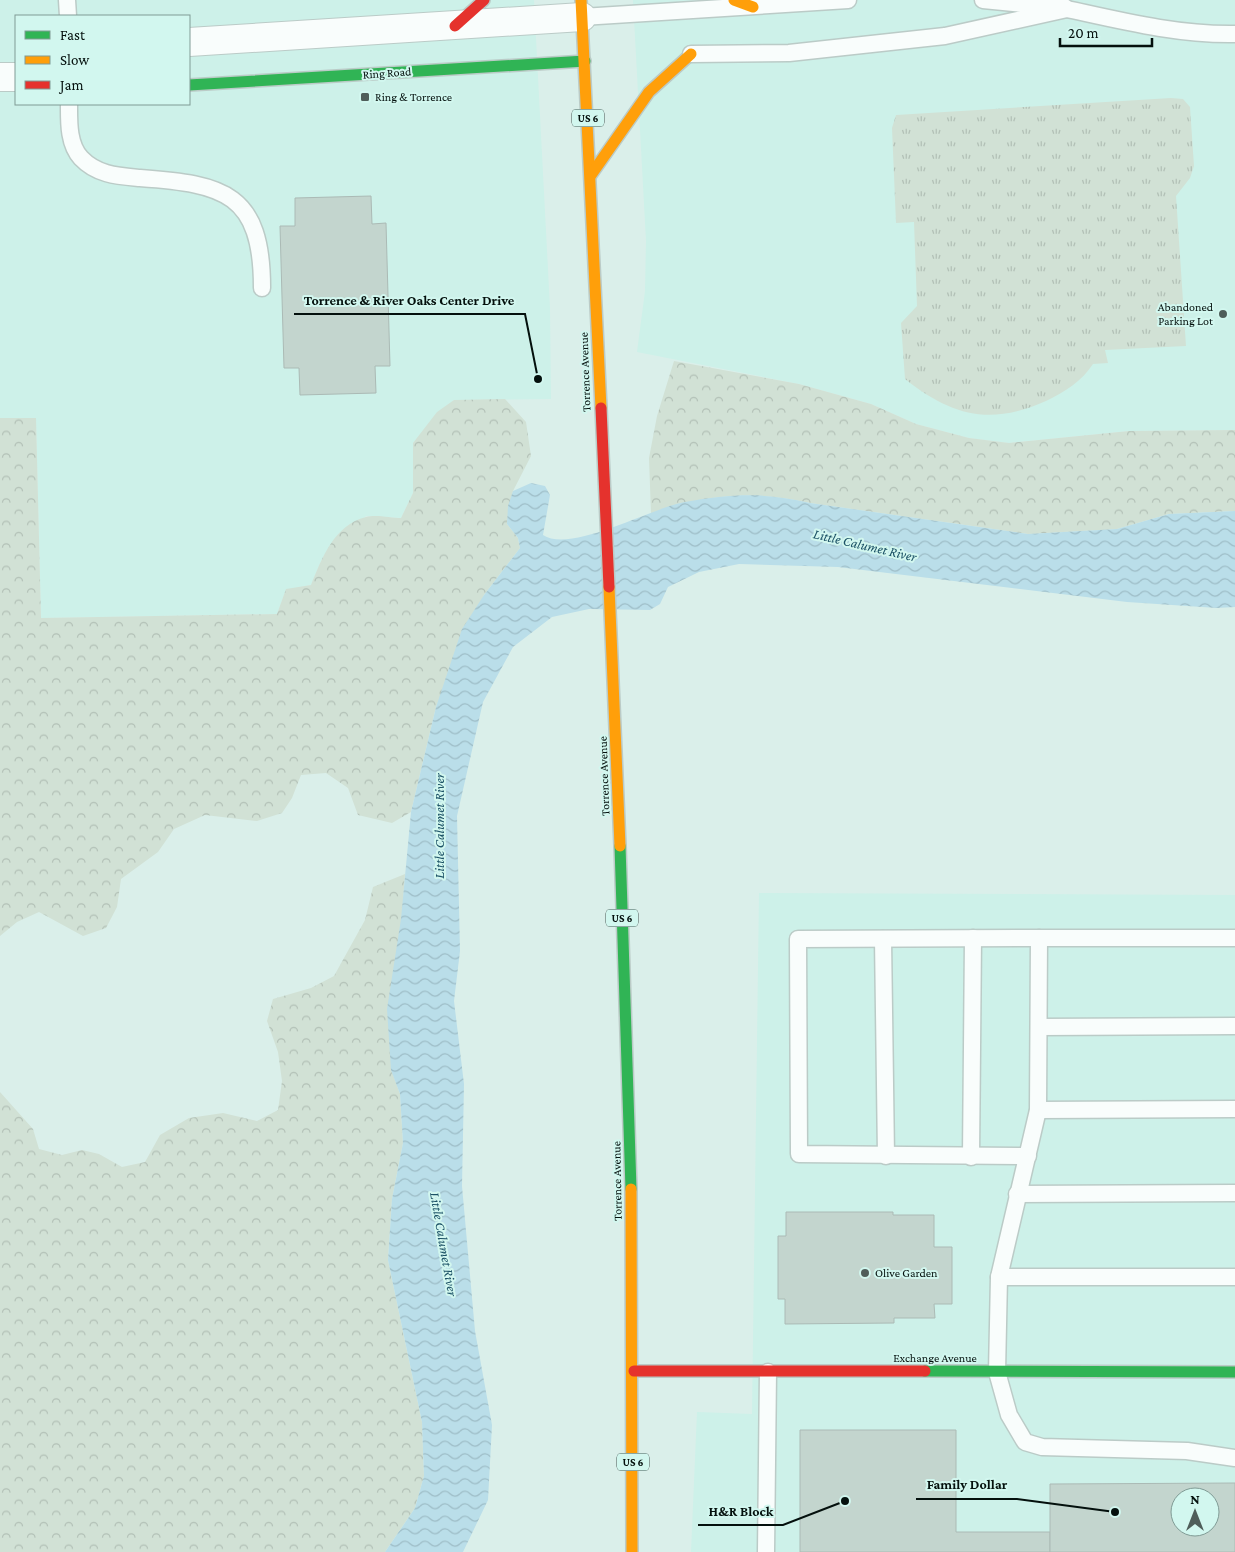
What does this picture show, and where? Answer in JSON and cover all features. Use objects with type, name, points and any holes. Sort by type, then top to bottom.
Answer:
[{"type":"main road","points":[[455,26],[484,0]]},
{"type":"main road","points":[[734,0],[753,7]]},
{"type":"main road","name":"Torrence Avenue","points":[[582,9],[618,790],[628,1094],[634,1371],[632,1552]]},
{"type":"main road","points":[[591,175],[649,92],[691,54]]},
{"type":"main road","name":"Ring Road","points":[[190,85],[585,60]]},
{"type":"main road","name":"Exchange Avenue","points":[[634,1371],[1235,1372]]},
{"type":"street","points":[[190,42],[455,26],[582,9]]},
{"type":"street","points":[[0,77],[15,77]]},
{"type":"lane","points":[[67,0],[68,15]]},
{"type":"lane","points":[[582,9],[753,7],[848,0]]},
{"type":"lane","points":[[984,0],[1061,4],[1146,26],[1208,35],[1235,34]]},
{"type":"lane","points":[[691,54],[789,53],[945,36],[1061,4]]},
{"type":"lane","points":[[69,105],[73,143],[80,157],[96,171],[115,176],[188,181],[212,187],[232,198],[249,217],[257,238],[262,265],[262,288]]},
{"type":"lane","points":[[971,1157],[973,938]]},
{"type":"lane","points":[[1039,938],[1038,1110],[999,1277],[997,1372],[1009,1415],[1026,1442],[1052,1448],[1186,1451],[1235,1458]]},
{"type":"lane","points":[[1028,1156],[799,1154],[798,939],[1235,938]]},
{"type":"lane","points":[[883,939],[886,1156]]},
{"type":"lane","points":[[1039,1027],[1235,1026]]},
{"type":"lane","points":[[1038,1110],[1235,1110]]},
{"type":"lane","points":[[1017,1194],[1235,1193]]},
{"type":"lane","points":[[999,1277],[1235,1277]]},
{"type":"lane","points":[[766,1552],[768,1372]]},
{"type":"shaded area","points":[[0,0],[534,0],[550,308],[551,399],[454,400],[413,443],[413,493],[401,518],[366,516],[321,561],[311,585],[286,590],[277,614],[41,618],[36,418],[0,418]]},
{"type":"shaded area","points":[[633,0],[1235,0],[1235,430],[1129,431],[1009,443],[969,438],[916,424],[871,404],[799,384],[637,352],[645,291],[646,241]]},
{"type":"shaded area","points":[[759,893],[1235,895],[1235,1552],[691,1552],[697,1412],[752,1414]]},
{"type":"green space","points":[[1171,98],[1183,99],[1190,107],[1194,166],[1190,178],[1176,196],[1186,346],[1105,350],[1108,363],[1093,364],[1078,381],[1066,390],[1053,398],[1026,409],[1007,413],[989,415],[956,409],[922,392],[905,379],[901,323],[917,306],[914,222],[896,223],[892,128],[896,115]]},
{"type":"green space","points":[[674,361],[799,384],[871,404],[916,424],[969,438],[1009,443],[1129,431],[1235,430],[1235,511],[1169,514],[1117,529],[1028,534],[769,496],[749,495],[710,498],[671,507],[651,514],[649,458],[657,416]]},
{"type":"green space","points":[[505,399],[526,422],[531,456],[513,491],[507,524],[518,538],[520,548],[484,595],[436,707],[411,812],[392,823],[358,815],[348,788],[326,773],[301,775],[292,798],[282,813],[257,821],[205,815],[174,829],[158,852],[121,879],[117,907],[106,928],[83,936],[39,912],[17,922],[0,936],[0,418],[36,418],[41,618],[277,614],[286,589],[311,585],[325,554],[337,535],[345,527],[370,516],[401,518],[413,493],[413,443],[437,412],[454,400]]},
{"type":"green space","points":[[405,874],[391,1069],[400,1094],[403,1143],[392,1199],[388,1260],[422,1422],[424,1476],[415,1508],[385,1552],[0,1552],[0,1092],[33,1129],[39,1149],[62,1155],[82,1150],[99,1154],[122,1167],[145,1162],[160,1135],[189,1118],[223,1113],[257,1121],[278,1110],[282,1081],[278,1052],[267,1021],[273,999],[311,988],[334,976],[365,920],[373,887]]},
{"type":"water","name":"Little Calumet River","points":[[531,483],[545,486],[550,495],[543,535],[556,539],[572,539],[592,534],[685,502],[748,495],[793,499],[1028,534],[1117,529],[1169,514],[1235,511],[1235,607],[1217,608],[1127,602],[838,567],[739,564],[699,572],[668,587],[660,604],[650,610],[589,609],[552,617],[513,647],[483,702],[457,816],[460,951],[454,1001],[464,1084],[462,1186],[475,1331],[492,1425],[488,1500],[463,1552],[385,1552],[415,1508],[424,1476],[422,1422],[388,1260],[392,1199],[403,1143],[400,1094],[391,1070],[387,1009],[401,919],[411,812],[436,707],[462,629],[484,595],[520,548],[518,538],[507,524],[508,506],[513,491]]},
{"type":"building","points":[[371,196],[372,224],[386,223],[390,366],[375,366],[376,393],[300,395],[299,368],[284,368],[280,226],[295,226],[295,198]]},
{"type":"building","name":"Olive Garden","points":[[786,1212],[893,1212],[893,1215],[934,1215],[934,1247],[952,1247],[952,1304],[934,1304],[935,1318],[894,1318],[894,1323],[785,1324],[785,1299],[778,1299],[778,1236],[786,1236]]},
{"type":"building","points":[[800,1430],[956,1430],[956,1532],[1050,1532],[1050,1552],[800,1552]]},
{"type":"building","points":[[1235,1483],[1235,1552],[1050,1552],[1050,1484]]},
{"type":"traffic: fast","points":[[190,85],[585,61]]},
{"type":"traffic: fast","points":[[620,846],[631,1189]]},
{"type":"traffic: fast","points":[[925,1371],[1235,1372]]},
{"type":"traffic: slow","points":[[581,0],[601,408]]},
{"type":"traffic: slow","points":[[734,0],[753,7]]},
{"type":"traffic: slow","points":[[591,175],[649,92],[691,54]]},
{"type":"traffic: slow","points":[[609,587],[620,846]]},
{"type":"traffic: slow","points":[[631,1189],[632,1552]]},
{"type":"traffic: jam","points":[[455,26],[484,0]]},
{"type":"traffic: jam","points":[[601,408],[609,587]]},
{"type":"traffic: jam","points":[[634,1371],[925,1371]]},
{"type":"place","name":"Ring & Torrence","points":[[365,97]]},
{"type":"place","name":"Abandoned Parking Lot","points":[[1223,314]]},
{"type":"place","name":"Torrence & River Oaks Center Drive","points":[[538,379]]},
{"type":"place","name":"Olive Garden","points":[[865,1273]]},
{"type":"place","name":"H&R Block","points":[[845,1501]]},
{"type":"place","name":"Family Dollar","points":[[1115,1512]]}]
